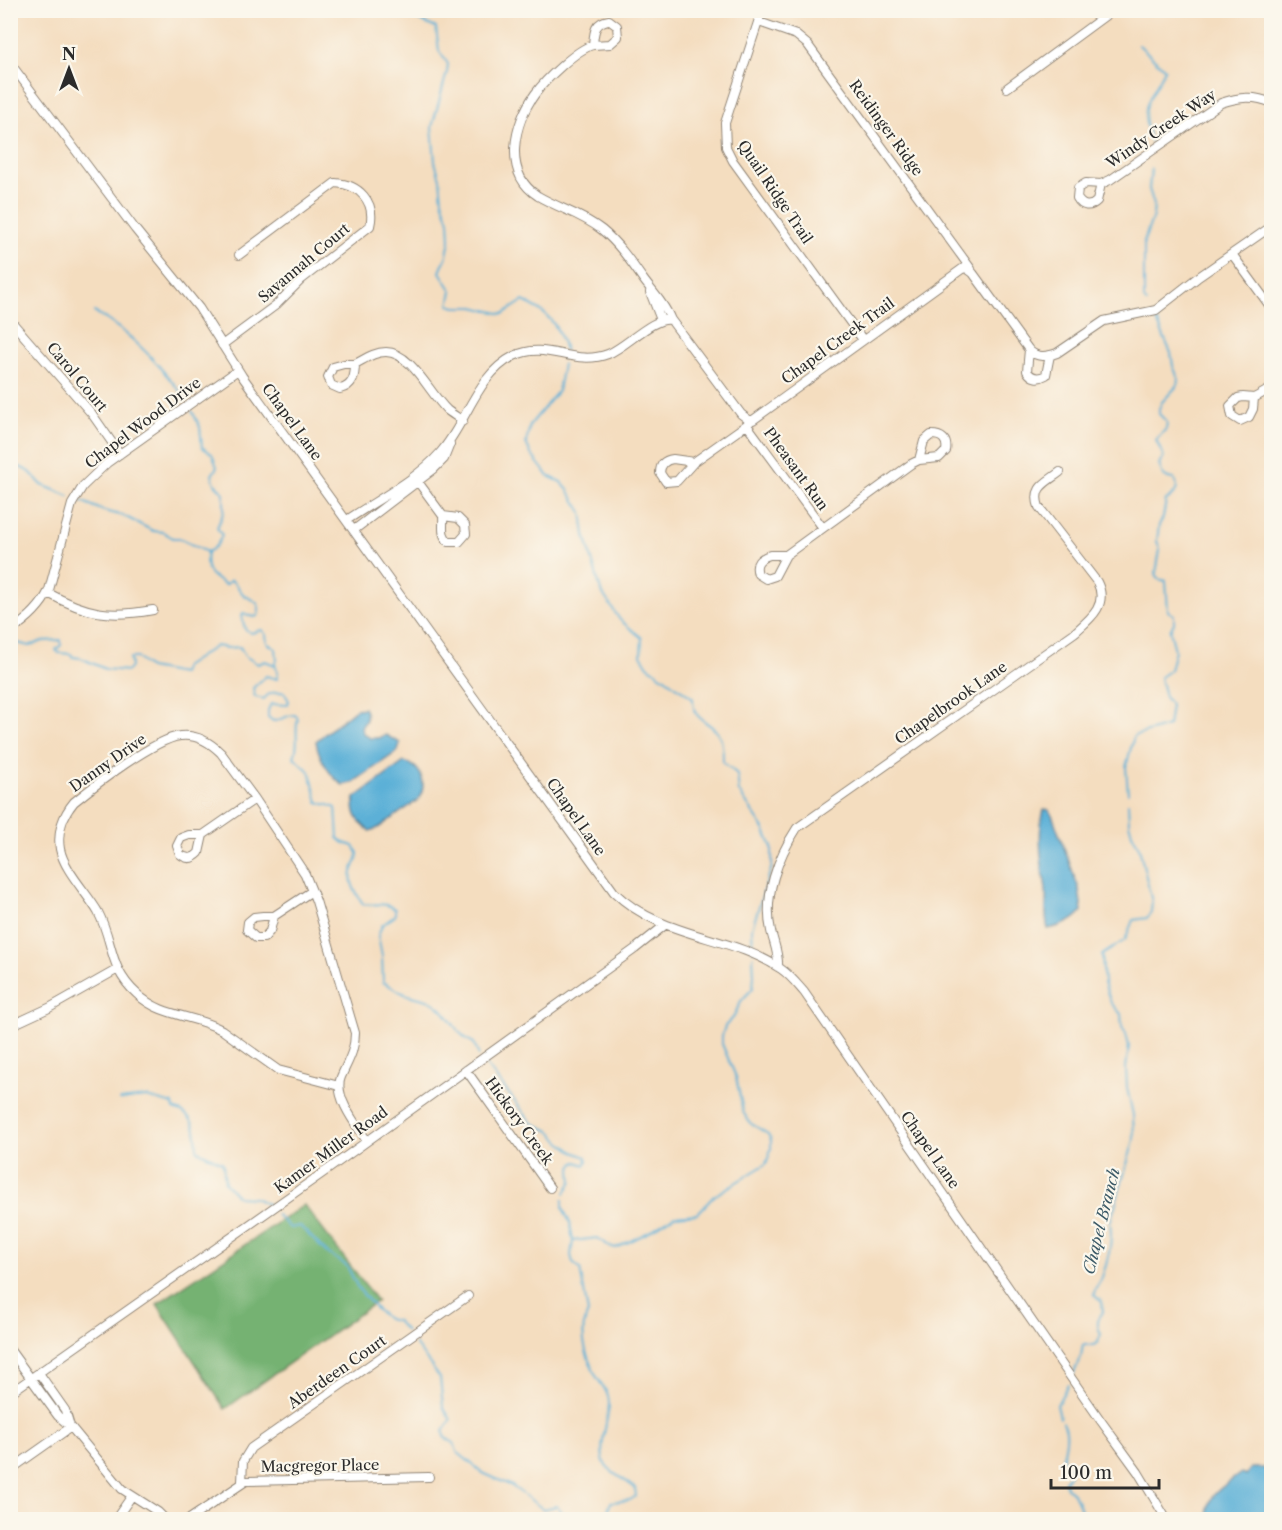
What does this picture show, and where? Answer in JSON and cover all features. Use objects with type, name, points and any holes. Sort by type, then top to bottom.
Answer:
[{"type":"street","name":"Quail Ridge Trail","points":[[762,10],[725,123],[726,147],[733,160],[863,340]]},
{"type":"street","points":[[1007,88],[1113,10]]},
{"type":"street","name":"Reidinger Ridge","points":[[759,22],[796,35],[808,45],[973,273]]},
{"type":"street","points":[[593,45],[587,47],[552,74],[528,104],[520,121],[516,140],[517,166],[524,182],[536,194],[580,215],[603,231],[622,250],[741,414],[749,420],[757,418]]},
{"type":"street","name":"Chapel Lane","points":[[10,63],[135,229],[186,290],[238,370],[614,892],[635,911],[665,925],[748,953],[778,968],[794,980],[1138,1472],[1167,1520]]},
{"type":"street","name":"Windy Creek Way","points":[[1101,184],[1221,103],[1236,98],[1251,97],[1272,103]]},
{"type":"street","name":"Savannah Court","points":[[222,345],[276,305],[302,279],[370,226],[373,214],[369,201],[354,188],[335,183],[239,255]]},
{"type":"street","points":[[1262,231],[1272,219]]},
{"type":"street","points":[[973,273],[1029,350],[1038,356],[1050,355],[1104,321],[1156,310],[1262,231],[1272,226]]},
{"type":"street","points":[[1232,254],[1272,309]]},
{"type":"street","name":"Chapel Creek Trail","points":[[694,462],[957,272],[966,268],[973,273]]},
{"type":"street","points":[[646,282],[661,320]]},
{"type":"street","name":"Carol Court","points":[[10,320],[92,414],[120,454]]},
{"type":"street","points":[[354,530],[416,479],[450,441],[476,394],[486,381],[511,358],[534,350],[574,358],[599,357],[623,346],[661,320],[671,320]]},
{"type":"street","points":[[1029,350],[1027,371],[1032,377],[1046,375],[1050,355]]},
{"type":"street","points":[[355,364],[378,353],[391,352],[397,355],[416,371],[446,409],[463,421]]},
{"type":"street","name":"Chapel Wood Drive","points":[[10,631],[33,613],[48,593],[66,523],[77,494],[95,473],[238,370]]},
{"type":"street","points":[[1254,398],[1272,388]]},
{"type":"street","name":"Pheasant Run","points":[[747,425],[823,528]]},
{"type":"street","points":[[786,555],[910,464],[919,460]]},
{"type":"street","name":"Chapelbrook Lane","points":[[778,968],[779,955],[771,931],[769,902],[782,858],[797,828],[1074,633],[1092,617],[1100,605],[1101,593],[1097,582],[1039,507],[1036,499],[1039,488],[1060,472]]},
{"type":"street","points":[[347,520],[416,479]]},
{"type":"street","points":[[416,479],[443,516]]},
{"type":"street","points":[[48,593],[79,609],[95,613],[127,615],[153,610]]},
{"type":"street","name":"Danny Drive","points":[[180,736],[198,738],[214,746],[227,761],[295,857],[312,891],[355,1033],[353,1053],[339,1086],[278,1070],[213,1025],[169,1014],[152,1005],[130,987],[118,969],[98,913],[62,856],[60,831],[69,808],[89,790],[154,746],[180,736]]},
{"type":"street","points":[[203,836],[255,799]]},
{"type":"street","points":[[274,916],[312,891]]},
{"type":"street","name":"Kamer Miller Road","points":[[10,1393],[367,1141],[665,925]]},
{"type":"street","points":[[10,1026],[49,1008],[118,969]]},
{"type":"street","name":"Hickory Creek","points":[[466,1070],[550,1188]]},
{"type":"street","points":[[339,1086],[346,1107],[367,1141]]},
{"type":"street","name":"Aberdeen Court","points":[[242,1482],[243,1461],[251,1448],[468,1296]]},
{"type":"street","points":[[10,1350],[58,1416],[71,1427],[122,1489],[131,1497],[158,1512],[166,1520]]},
{"type":"street","points":[[39,1373],[65,1410],[71,1427]]},
{"type":"street","points":[[10,1470],[71,1427]]},
{"type":"street","name":"Macgregor Place","points":[[188,1520],[242,1482],[429,1477]]},
{"type":"street","points":[[115,1520],[131,1497]]},
{"type":"green space","points":[[304,1205],[377,1301],[225,1409],[157,1304]]},
{"type":"water","points":[[364,708],[367,716],[361,727],[363,733],[370,738],[386,735],[400,743],[398,751],[352,783],[343,785],[325,766],[316,741],[356,709]]},
{"type":"water","points":[[404,762],[415,768],[422,777],[421,794],[418,800],[378,828],[370,831],[357,817],[354,808],[355,798]]},
{"type":"water","points":[[1044,810],[1051,812],[1079,889],[1082,911],[1071,921],[1048,929],[1046,888],[1040,846],[1042,816]]},
{"type":"water","points":[[1251,1468],[1266,1468],[1271,1474],[1271,1519],[1208,1519],[1212,1497],[1241,1473],[1246,1475]]},
{"type":"waterway","points":[[407,10],[418,20],[436,28],[439,51],[448,64],[432,127],[435,162],[440,179],[442,200],[449,221],[450,240],[440,272],[452,291],[449,305],[474,307],[503,314],[523,301],[539,309],[551,320],[565,351]]},
{"type":"waterway","name":"Chapel Branch","points":[[1139,45],[1165,69],[1145,111],[1151,142]]},
{"type":"waterway","name":"Chapel Branch","points":[[1147,303],[1144,299],[1144,241],[1153,216],[1154,205],[1149,189],[1151,169]]},
{"type":"waterway","points":[[94,312],[133,340],[187,400]]},
{"type":"waterway","name":"Chapel Branch","points":[[1128,793],[1126,767],[1134,736],[1168,726],[1171,705],[1165,697],[1160,677],[1170,670],[1175,650],[1170,631],[1174,623],[1174,615],[1168,611],[1166,581],[1158,579],[1156,573],[1160,550],[1157,541],[1159,525],[1163,518],[1166,500],[1174,494],[1177,486],[1174,479],[1167,478],[1162,473],[1159,464],[1164,457],[1156,440],[1166,429],[1167,422],[1159,414],[1159,409],[1162,402],[1178,385],[1179,380],[1171,353],[1156,319]]},
{"type":"waterway","points":[[563,364],[558,391],[530,425],[526,443],[531,454],[548,476],[561,482],[582,512],[585,535],[601,591],[620,620],[642,638],[641,655],[648,666],[693,698],[696,713],[716,731],[722,743],[723,762],[737,774],[739,792],[764,829],[772,847],[772,866],[752,928],[753,951]]},
{"type":"waterway","points":[[192,411],[200,427],[202,447],[212,454],[217,467],[212,475],[215,484],[224,493],[224,511],[217,528],[222,535],[216,546],[207,552]]},
{"type":"waterway","points":[[10,478],[13,478],[15,468],[20,467],[30,472],[42,485],[69,496]]},
{"type":"waterway","points":[[81,501],[104,511],[124,516],[153,531],[179,538],[207,552]]},
{"type":"waterway","points":[[207,552],[206,564],[209,572],[225,585],[231,580],[244,595],[258,605],[258,616],[253,617],[243,613],[245,629],[251,633],[262,630],[266,635],[267,643],[276,649],[275,665]]},
{"type":"waterway","points":[[10,641],[29,646],[43,641],[61,640],[61,645],[56,650],[59,653],[71,654],[73,657],[81,658],[105,669],[128,671],[131,667],[130,658],[137,658],[149,668],[182,674],[184,667],[216,646],[240,647],[245,656],[258,664],[265,661],[275,665],[278,672],[277,679],[266,676],[253,688],[255,697],[264,699],[272,693],[284,692],[289,701],[287,705],[271,704],[268,717],[273,721],[292,715],[298,718],[297,747],[294,757],[310,772],[318,802],[336,808],[338,838],[354,846],[358,853],[351,876],[356,893],[363,904],[383,904],[395,909],[395,916],[382,925],[378,936],[382,956],[383,982],[403,993],[430,1001],[439,1007],[463,1036],[474,1043],[479,1056]]},
{"type":"waterway","name":"Chapel Branch","points":[[1073,1375],[1083,1345],[1094,1345],[1101,1334],[1098,1322],[1103,1312],[1102,1302],[1094,1293],[1106,1264],[1110,1243],[1110,1223],[1134,1140],[1133,1115],[1127,1088],[1126,1068],[1129,1046],[1122,1027],[1121,1014],[1111,1003],[1104,983],[1102,955],[1125,940],[1133,920],[1147,918],[1151,912],[1152,902],[1139,847],[1129,823],[1128,803]]},
{"type":"waterway","points":[[573,1241],[597,1238],[616,1248],[647,1233],[674,1216],[697,1214],[714,1196],[766,1164],[771,1149],[771,1140],[768,1134],[750,1123],[743,1112],[736,1077],[722,1044],[725,1026],[733,1018],[741,1001],[753,988],[753,957]]},
{"type":"waterway","points":[[483,1061],[532,1123],[552,1132],[559,1141],[574,1152],[586,1157],[585,1165],[577,1162],[573,1164],[572,1181],[565,1193]]},
{"type":"waterway","points":[[120,1100],[146,1097],[173,1104],[174,1109],[187,1115],[191,1120],[197,1150],[223,1163],[225,1183],[238,1197],[255,1198],[269,1205]]},
{"type":"waterway","points":[[563,1199],[563,1208],[570,1223],[573,1241],[571,1255],[573,1263],[580,1269],[588,1313],[585,1320],[584,1344],[592,1367],[609,1399],[603,1460],[608,1469],[635,1488],[636,1496],[630,1500],[611,1502],[608,1520]]},
{"type":"waterway","points":[[276,1214],[290,1228],[300,1226],[326,1252],[347,1266],[358,1288],[376,1309],[387,1319],[397,1321],[406,1331]]},
{"type":"waterway","points":[[415,1344],[440,1378],[443,1407],[451,1420],[443,1431],[446,1438],[454,1443],[457,1452],[483,1473],[512,1486],[543,1509],[557,1506],[564,1516],[575,1520]]},
{"type":"waterway","name":"Chapel Branch","points":[[1060,1418],[1057,1405],[1068,1384]]},
{"type":"waterway","name":"Chapel Branch","points":[[1063,1422],[1066,1437],[1062,1462],[1068,1465],[1070,1474],[1065,1481],[1066,1488],[1078,1501],[1082,1520]]}]
